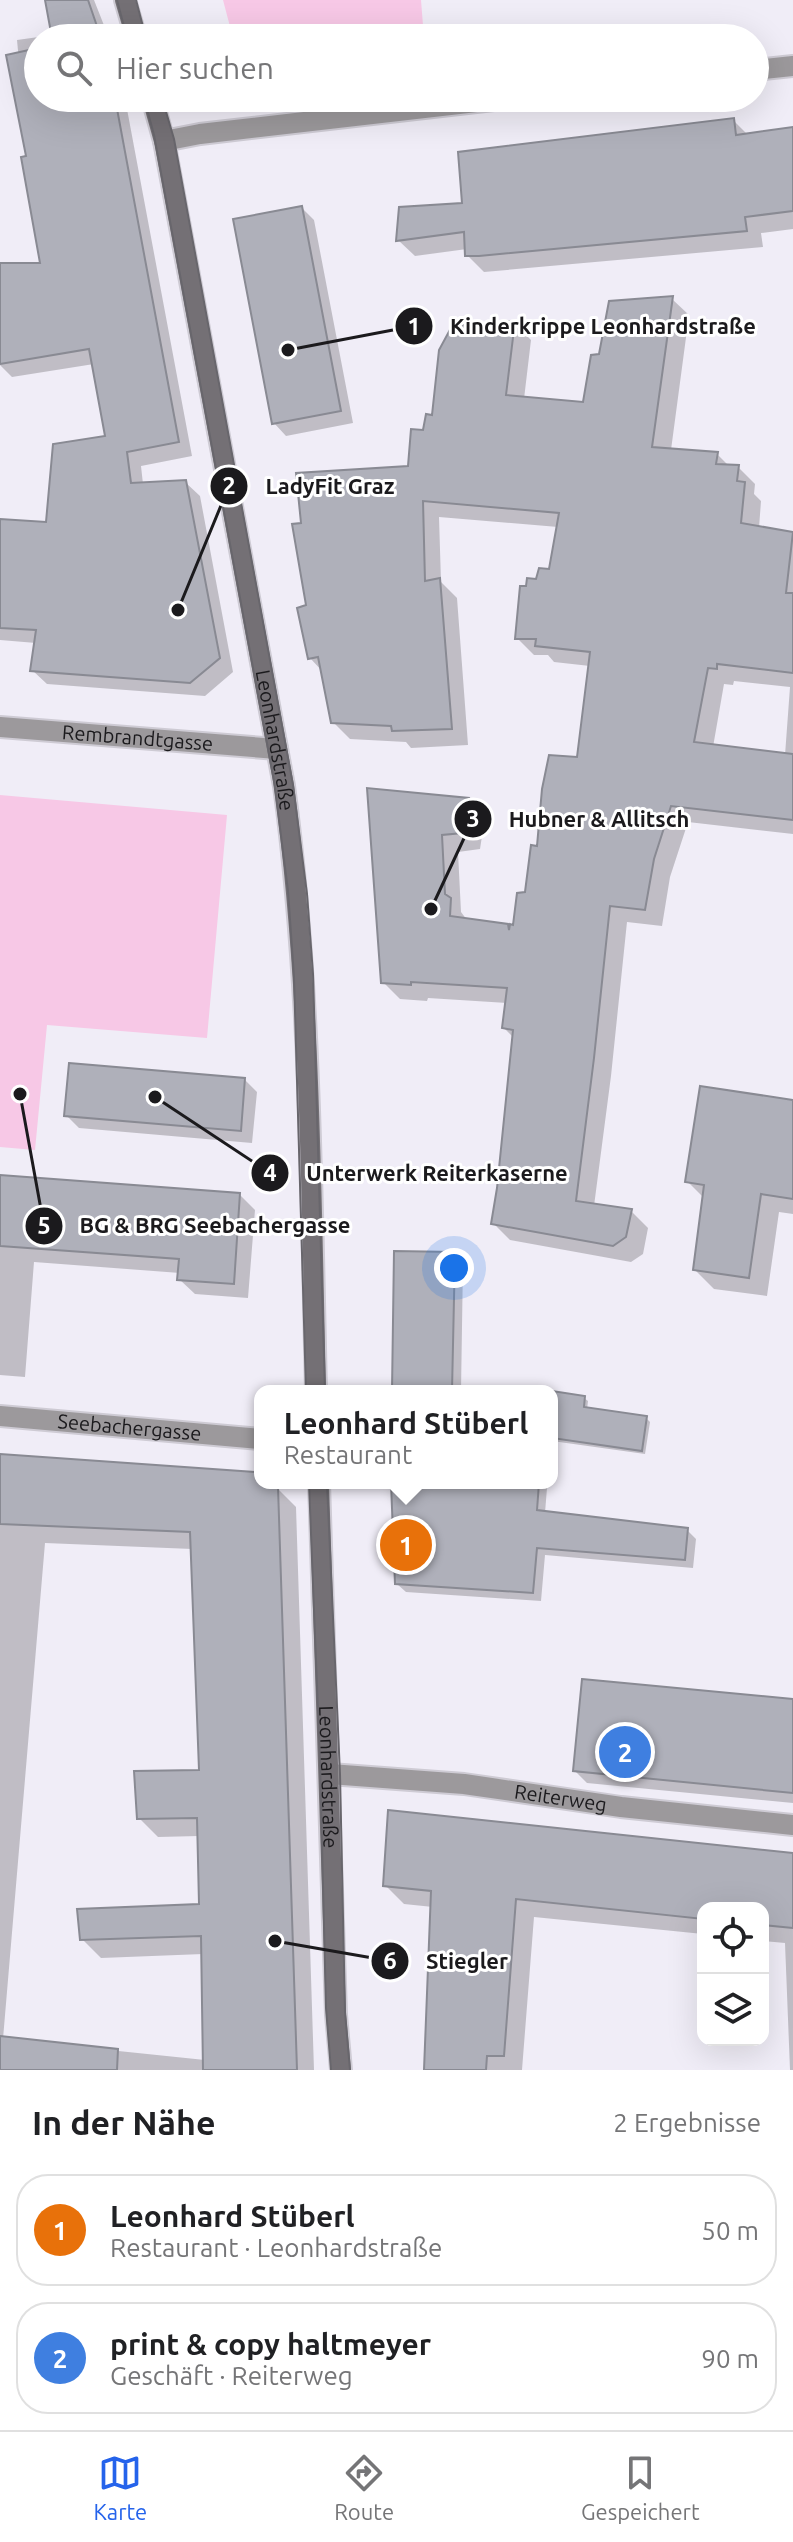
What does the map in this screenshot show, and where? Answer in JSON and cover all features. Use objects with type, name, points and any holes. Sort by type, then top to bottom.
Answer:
[{"type":"main road","points":[[125,0],[132,24]]},
{"type":"main road","name":"Leonhardstraße","points":[[156,112],[164,141],[277,749],[291,840],[303,975],[316,1385]]},
{"type":"main road","name":"Leonhardstraße","points":[[319,1489],[336,2015],[341,2070]]},
{"type":"street","points":[[769,69],[793,66]]},
{"type":"street","points":[[164,141],[390,112]]},
{"type":"street","name":"Rembrandtgasse","points":[[0,727],[277,749]]},
{"type":"street","name":"Seebachergasse","points":[[0,1416],[254,1438]]},
{"type":"street","name":"Reiterweg","points":[[330,1774],[464,1784],[621,1807],[793,1825]]},
{"type":"shaded area","points":[[223,0],[421,0],[423,24],[229,24]]},
{"type":"shaded area","points":[[0,795],[227,815],[207,1038],[47,1025],[35,1150],[0,1147]]},
{"type":"building","points":[[45,0],[88,0],[96,24],[49,24]]},
{"type":"building","points":[[24,51],[24,112],[118,112],[179,442],[127,452],[131,483],[186,480],[220,658],[190,683],[30,671],[36,630],[0,628],[0,519],[46,522],[53,444],[105,436],[89,349],[0,364],[0,263],[40,263],[21,157],[26,156],[6,55]]},
{"type":"building","points":[[734,118],[736,135],[793,127],[793,211],[745,217],[747,231],[479,256],[465,256],[464,232],[396,241],[399,207],[462,203],[458,152]]},
{"type":"building","points":[[302,206],[341,411],[272,424],[233,219]]},
{"type":"building","points":[[673,296],[652,447],[718,452],[716,464],[739,465],[737,481],[745,482],[741,523],[793,532],[786,593],[793,593],[793,673],[717,664],[717,669],[708,668],[694,742],[793,754],[793,820],[671,806],[654,859],[645,910],[610,906],[576,1201],[632,1209],[626,1237],[613,1246],[491,1224],[513,1030],[502,1028],[507,988],[381,983],[367,788],[469,798],[463,833],[442,835],[445,894],[451,898],[450,916],[508,924],[509,930],[510,924],[513,925],[517,893],[525,892],[531,845],[537,846],[542,789],[549,755],[577,757],[590,652],[535,646],[536,639],[515,639],[520,586],[526,586],[527,578],[536,579],[539,568],[549,569],[559,513],[423,501],[425,581],[440,578],[452,729],[392,731],[391,726],[331,723],[318,657],[308,659],[297,608],[306,605],[292,524],[301,523],[296,473],[408,466],[411,429],[423,430],[426,414],[432,415],[439,350],[452,326],[515,321],[506,395],[583,402],[591,355],[599,354],[609,301]]},
{"type":"building","points":[[69,1063],[245,1078],[241,1131],[64,1116]]},
{"type":"building","points":[[700,1086],[793,1100],[793,1199],[761,1194],[749,1278],[693,1270],[704,1185],[685,1182]]},
{"type":"building","points":[[0,1175],[240,1193],[234,1284],[177,1280],[179,1259],[0,1246]]},
{"type":"building","points":[[394,1251],[455,1252],[452,1385],[392,1385]]},
{"type":"building","points":[[558,1392],[585,1396],[584,1407],[647,1416],[642,1451],[558,1439]]},
{"type":"building","points":[[0,1454],[254,1472],[254,1489],[278,1489],[297,2070],[203,2070],[201,1936],[80,1940],[77,1909],[199,1904],[197,1818],[137,1819],[134,1771],[199,1770],[190,1532],[0,1524]]},
{"type":"building","points":[[391,1489],[539,1489],[537,1510],[688,1528],[685,1560],[537,1548],[533,1593],[395,1584]]},
{"type":"building","points":[[582,1679],[793,1699],[793,1793],[573,1771]]},
{"type":"building","points":[[388,1810],[793,1853],[793,1928],[769,1926],[769,1902],[697,1902],[697,1918],[516,1899],[504,2056],[487,2056],[486,2070],[424,2070],[431,1891],[383,1886]]},
{"type":"building","points":[[0,2036],[118,2049],[117,2070],[0,2070]]},
{"type":"tram line","points":[[117,0],[123,24]]},
{"type":"tram line","points":[[136,0],[142,24]]},
{"type":"tram line","points":[[148,112],[274,781],[288,891],[294,977],[306,1385]]},
{"type":"tram line","points":[[166,112],[174,139],[293,785],[307,894],[313,974],[325,1385]]},
{"type":"tram line","points":[[309,1489],[326,2008],[331,2070]]},
{"type":"tram line","points":[[327,1489],[340,1774],[345,2012],[350,2070]]},
{"type":"place","name":"Kinderkrippe Leonhardstraße","points":[[288,350]]},
{"type":"place","name":"LadyFit Graz","points":[[178,610]]},
{"type":"place","name":"Hubner & Allitsch","points":[[431,909]]},
{"type":"place","name":"BG & BRG Seebachergasse","points":[[20,1094]]},
{"type":"place","name":"Unterwerk Reiterkaserne","points":[[155,1097]]},
{"type":"place","name":"Leonhard Stüberl","points":[[406,1545]]},
{"type":"place","name":"print & copy haltmeyer","points":[[625,1752]]},
{"type":"place","name":"Stiegler","points":[[275,1941]]}]
